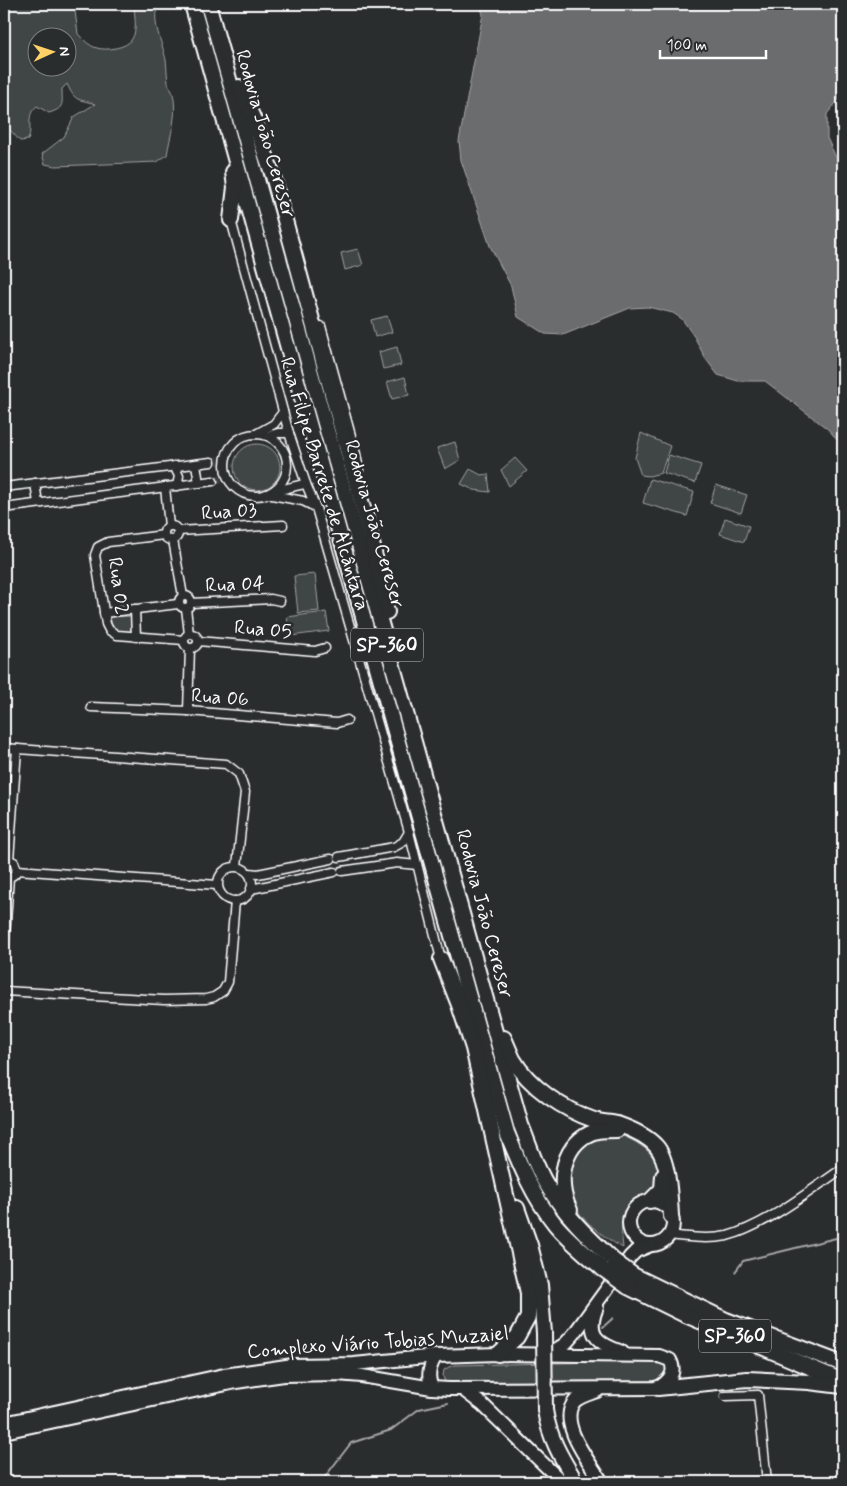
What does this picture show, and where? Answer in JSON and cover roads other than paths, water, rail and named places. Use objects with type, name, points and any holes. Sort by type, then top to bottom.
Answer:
[{"type":"highway","name":"Rodovia João Cereser","points":[[192,4],[475,1020]]},
{"type":"highway","name":"Rodovia João Cereser","points":[[208,4],[474,950],[521,1125],[544,1181],[563,1209],[608,1265]]},
{"type":"highway","points":[[220,44],[229,60],[238,86],[253,118],[273,176],[370,534],[393,640],[398,682]]},
{"type":"highway","points":[[222,111],[223,133],[231,160],[235,187],[231,220]]},
{"type":"highway","points":[[441,959],[473,1048],[528,1293],[528,1317],[517,1337],[498,1354]]},
{"type":"highway","points":[[488,1007],[514,1059],[523,1072],[538,1086],[578,1114],[620,1125],[657,1146],[667,1173],[671,1216]]},
{"type":"highway","points":[[475,1020],[492,1132],[532,1252],[540,1285],[544,1333],[544,1410],[547,1427],[553,1443],[576,1482]]},
{"type":"highway","points":[[475,1020],[507,1133],[523,1170],[545,1210],[556,1225],[608,1265]]},
{"type":"highway","points":[[581,1230],[566,1203],[561,1182],[564,1165],[570,1152],[578,1142],[588,1135],[605,1130],[628,1129]]},
{"type":"highway","points":[[650,1201],[662,1188],[664,1165]]},
{"type":"highway","name":"SP-360","points":[[608,1265],[683,1314],[843,1382]]},
{"type":"highway","name":"SP-360","points":[[630,1281],[843,1364]]},
{"type":"highway","points":[[658,1388],[747,1379],[809,1382],[843,1387]]},
{"type":"main road","points":[[629,1226],[635,1238],[640,1242],[659,1244],[669,1235],[672,1223],[671,1216],[663,1205],[650,1201],[636,1207],[629,1219],[629,1226],[630,1257]]},
{"type":"main road","points":[[630,1257],[636,1251],[651,1244]]},
{"type":"main road","name":"Complexo Viário Tobias Muzaiel","points":[[550,1354],[565,1344],[630,1257]]},
{"type":"main road","name":"Complexo Viário Tobias Muzaiel","points":[[598,1302],[593,1317],[592,1330],[595,1338],[611,1348],[631,1356]]},
{"type":"main road","name":"Complexo Viário Tobias Muzaiel","points":[[4,1423],[250,1370],[293,1365],[373,1363],[436,1356],[550,1354],[659,1356],[670,1360],[674,1371],[667,1382],[658,1388]]},
{"type":"main road","points":[[432,1388],[429,1372],[436,1356]]},
{"type":"main road","points":[[4,1432],[229,1383],[284,1375],[337,1374],[362,1376],[432,1388],[658,1388]]},
{"type":"main road","points":[[602,1482],[571,1430],[569,1414],[571,1407],[576,1401],[585,1395],[606,1388]]},
{"type":"main road","points":[[462,1389],[484,1405],[562,1482]]},
{"type":"street","name":"Rua Filipe Barrete de Alcântara","points":[[231,220],[289,433],[316,508],[409,832],[441,959]]},
{"type":"street","points":[[255,434],[268,436],[276,441],[286,456],[287,465],[282,483],[275,490],[267,494],[254,496],[236,489],[226,479],[223,459],[230,447],[239,438],[266,430],[274,424],[283,412]]},
{"type":"street","points":[[268,436],[278,433],[289,433]]},
{"type":"street","points":[[4,487],[211,462]]},
{"type":"street","points":[[196,464],[198,483]]},
{"type":"street","points":[[174,466],[179,476],[177,486]]},
{"type":"street","points":[[4,508],[38,502],[213,481]]},
{"type":"street","points":[[35,483],[38,502]]},
{"type":"street","points":[[275,490],[287,490],[299,484],[306,484]]},
{"type":"street","points":[[165,487],[169,526],[165,530],[164,535],[173,540]]},
{"type":"street","points":[[267,494],[303,501],[316,508]]},
{"type":"street","name":"Rua 03","points":[[178,531],[283,524]]},
{"type":"street","points":[[169,526],[175,527],[178,531],[177,536],[173,540]]},
{"type":"street","name":"Rua 02","points":[[136,638],[117,635],[110,632],[106,626],[95,556],[100,545],[108,542],[164,535]]},
{"type":"street","points":[[173,540],[183,596]]},
{"type":"street","points":[[183,596],[179,599],[178,604],[182,608],[189,606]]},
{"type":"street","points":[[183,596],[190,598],[186,645],[190,648],[188,711]]},
{"type":"street","name":"Rua 04","points":[[189,606],[271,599],[280,601]]},
{"type":"street","name":"Rua 04","points":[[104,613],[178,604]]},
{"type":"street","points":[[135,609],[136,638],[187,637],[196,635],[198,641],[196,646],[190,648]]},
{"type":"street","name":"Rua 05","points":[[198,641],[315,651],[325,648]]},
{"type":"street","name":"Rua 06","points":[[91,707],[188,711],[337,723],[346,720]]},
{"type":"street","points":[[4,748],[226,764],[239,774],[245,792],[237,866]]},
{"type":"street","points":[[4,953],[6,876],[16,874],[17,870],[16,864],[7,861],[17,749]]},
{"type":"street","points":[[249,873],[252,881],[251,889],[245,898],[235,901],[223,897],[217,884],[218,879],[223,871],[232,866],[237,866],[249,873],[258,874],[394,847],[403,842],[409,832]]},
{"type":"street","points":[[394,847],[398,863]]},
{"type":"street","points":[[352,855],[355,868]]},
{"type":"street","points":[[317,862],[320,874]]},
{"type":"street","points":[[251,889],[355,868],[398,863],[417,864]]},
{"type":"street","points":[[17,870],[217,884]]},
{"type":"street","points":[[4,991],[164,1000],[206,999],[214,997],[223,991],[230,973],[235,901]]},
{"type":"street","points":[[669,1235],[694,1238],[725,1236],[752,1227],[843,1168]]},
{"type":"street","points":[[725,1396],[758,1396],[767,1482]]},
{"type":"waterway","points":[[735,1272],[743,1261],[843,1235]]},
{"type":"waterway","points":[[603,1327],[613,1318]]},
{"type":"waterway","points":[[321,1482],[351,1443],[391,1430],[419,1409],[448,1403]]},
{"type":"tunnel","points":[[211,462],[220,460]]},
{"type":"tunnel","points":[[213,481],[223,479]]}]
